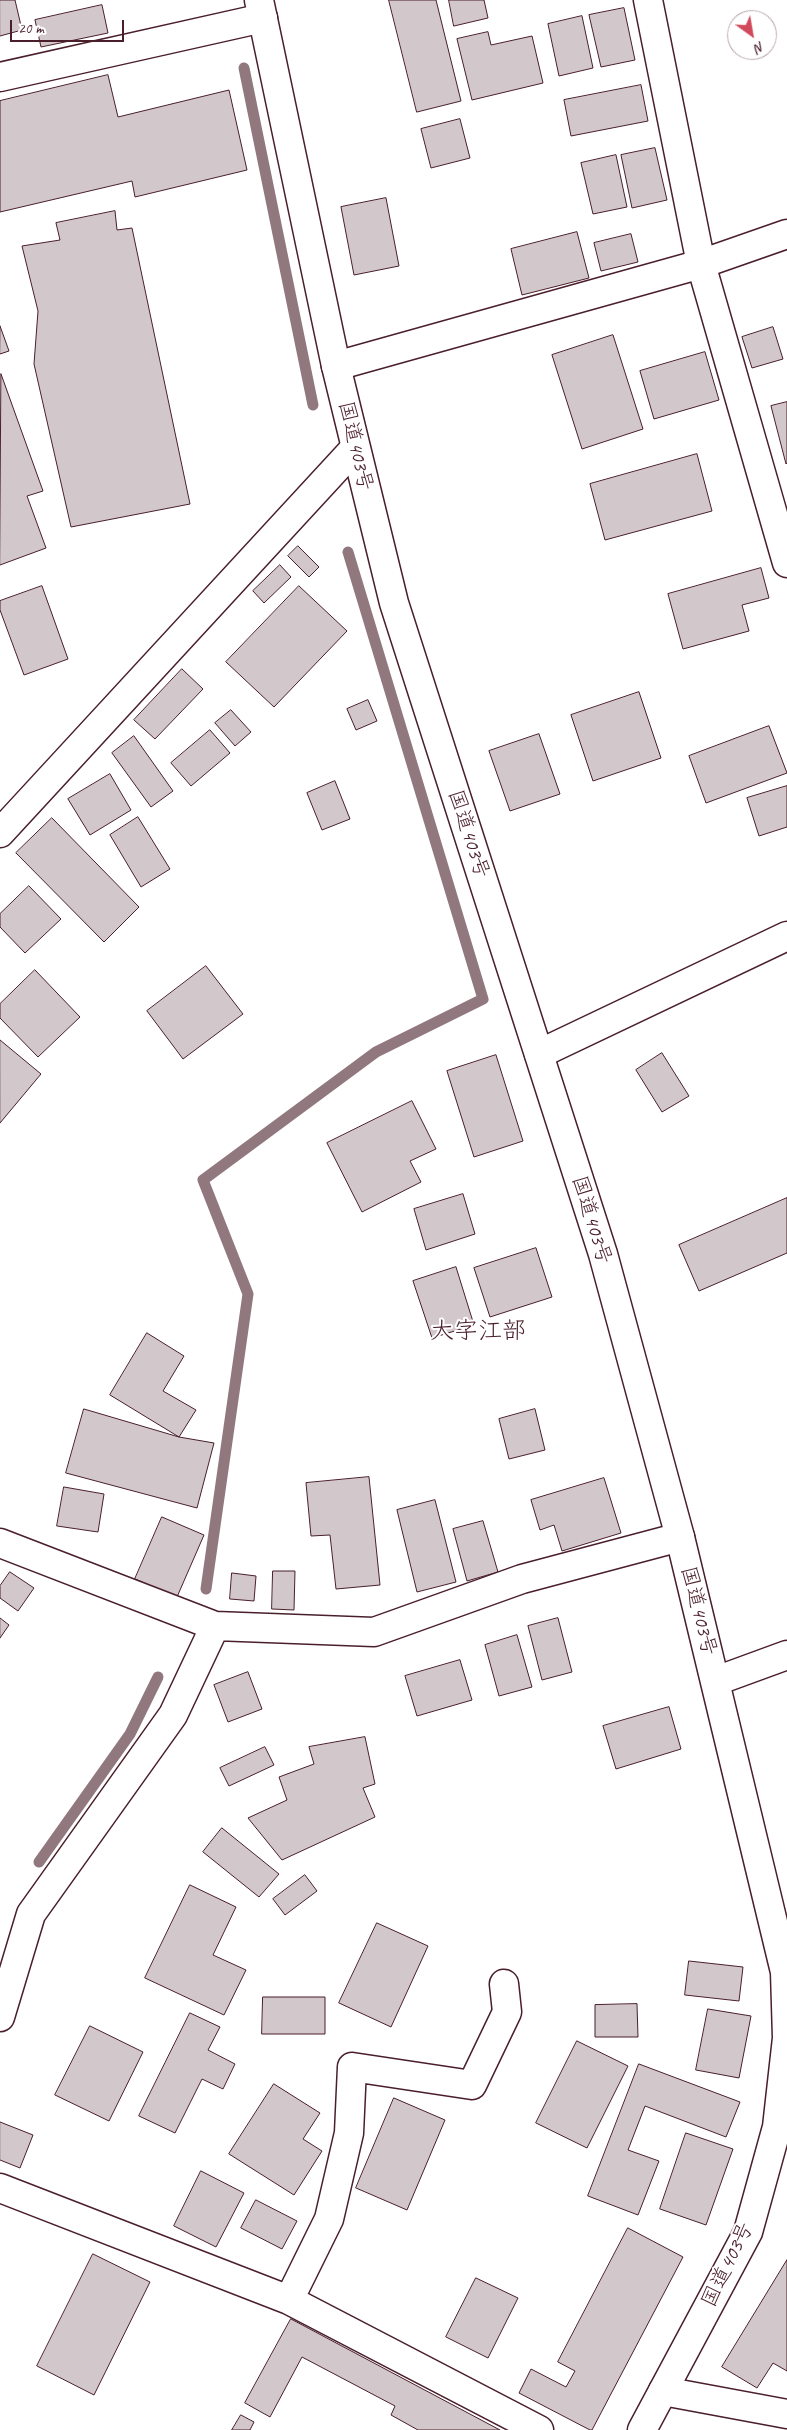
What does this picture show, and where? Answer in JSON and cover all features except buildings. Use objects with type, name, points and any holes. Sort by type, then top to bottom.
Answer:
[{"type":"main road","points":[[648,0],[701,264],[776,487],[787,563]]},
{"type":"main road","points":[[0,77],[261,9]]},
{"type":"main road","name":"国道403号","points":[[261,9],[336,366],[394,603],[603,1254],[680,1537],[786,1972],[787,2038],[777,2127],[748,2232],[642,2430]]},
{"type":"main road","points":[[336,366],[701,264],[787,234]]},
{"type":"main road","points":[[0,833],[355,448]]},
{"type":"main road","points":[[540,1054],[787,936]]},
{"type":"main road","points":[[0,1543],[215,1626],[374,1632],[522,1579],[680,1537]]},
{"type":"main road","points":[[0,2017],[31,1914],[173,1715],[215,1626]]},
{"type":"main road","points":[[716,1681],[787,1655]]},
{"type":"main road","points":[[289,2300],[329,2219],[349,2133],[352,2067],[472,2085],[507,2012],[504,1984]]},
{"type":"main road","points":[[0,2188],[289,2300],[540,2430]]},
{"type":"main road","points":[[663,2391],[787,2414]]},
{"type":"waterway","points":[[244,68],[313,405]]},
{"type":"waterway","points":[[206,1589],[248,1294],[203,1180],[376,1052],[483,999],[348,552]]},
{"type":"waterway","points":[[39,1862],[130,1734],[158,1677]]},
{"type":"district","name":"大字江部","points":[[478,1332]]}]
